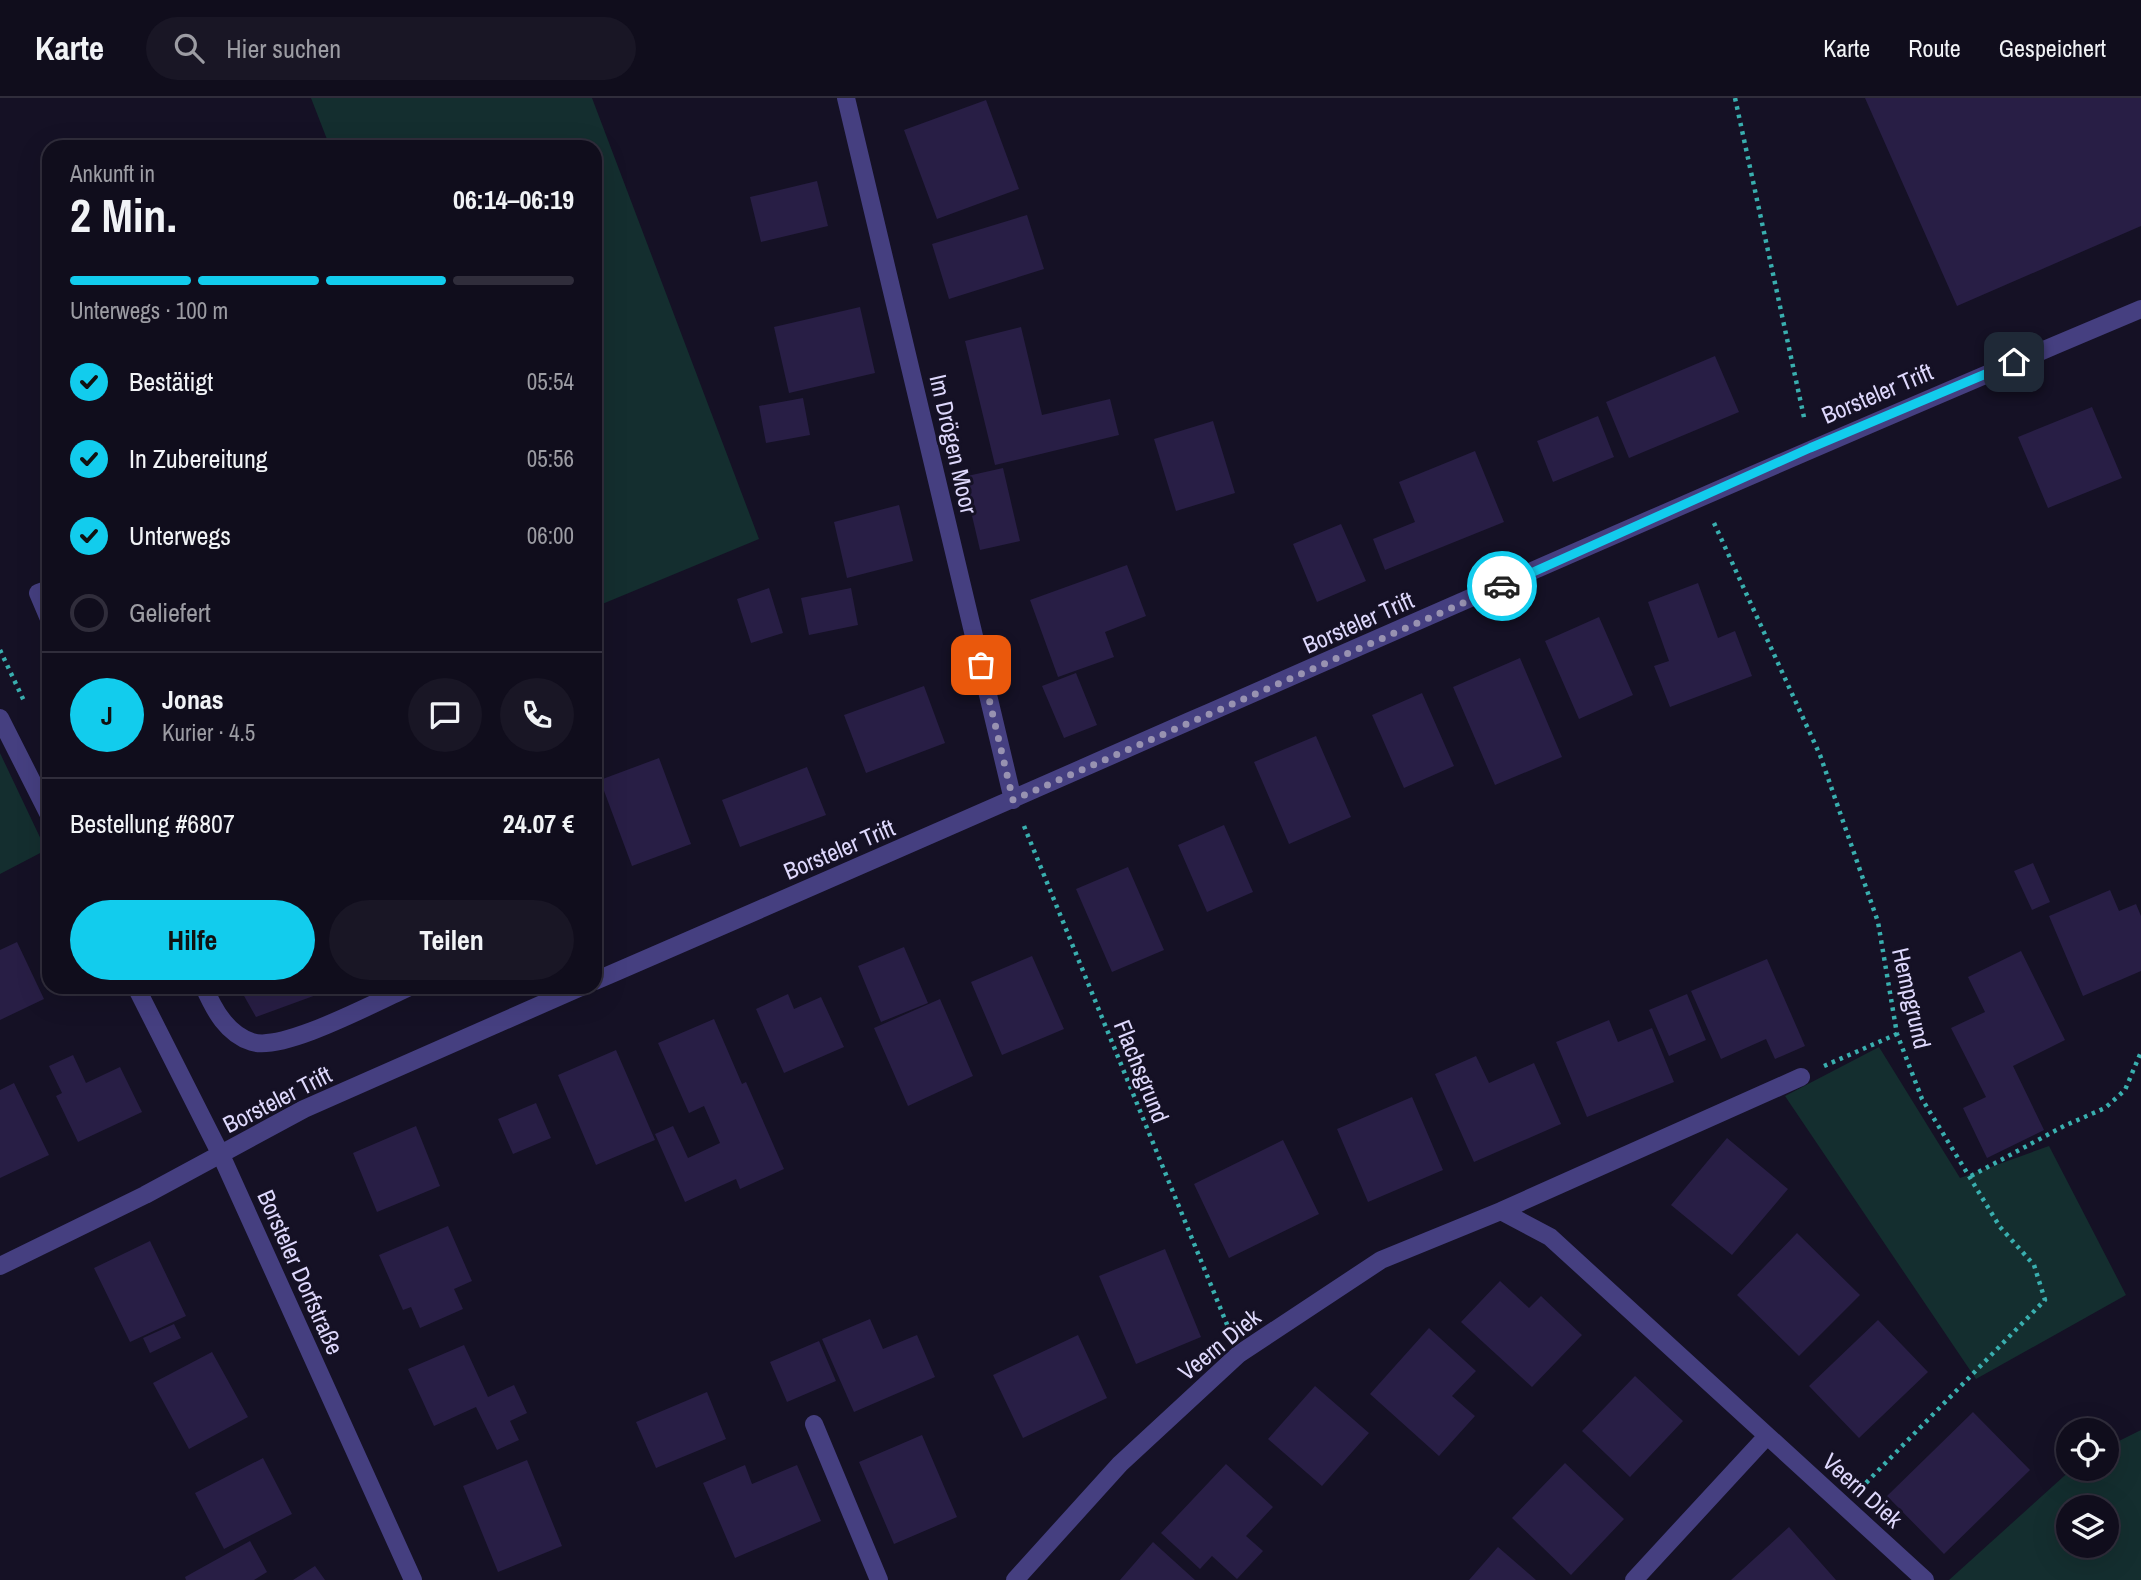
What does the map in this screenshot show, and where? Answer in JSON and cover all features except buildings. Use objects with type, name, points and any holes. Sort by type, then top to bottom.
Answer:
[{"type":"street","name":"Im Drögen Moor","points":[[846,98],[1013,800]]},
{"type":"street","name":"Borsteler Trift","points":[[602,978],[1013,800],[1810,448],[2141,309]]},
{"type":"street","points":[[0,718],[42,800]]},
{"type":"street","name":"Borsteler Dorfstraße","points":[[140,994],[221,1155],[412,1580]]},
{"type":"street","points":[[207,994],[230,1031],[254,1043],[287,1041],[394,994]]},
{"type":"street","name":"Borsteler Trift","points":[[0,1266],[145,1195],[304,1109],[565,994]]},
{"type":"street","name":"Veern Diek","points":[[1015,1580],[1120,1464],[1239,1354],[1381,1259],[1501,1211],[1801,1077]]},
{"type":"street","name":"Veern Diek","points":[[1501,1211],[1550,1237],[1925,1580]]},
{"type":"street","points":[[814,1424],[879,1580]]},
{"type":"street","points":[[1634,1580],[1768,1436]]},
{"type":"path","points":[[1735,98],[1810,448]]},
{"type":"path","name":"Hempgrund","points":[[1703,497],[1820,755],[1878,922],[1897,1034],[1922,1099],[2000,1227],[2034,1265],[2045,1300],[1843,1505]]},
{"type":"path","name":"Flachsgrund","points":[[1013,800],[1239,1354]]},
{"type":"path","points":[[1801,1077],[1897,1034]]},
{"type":"path","points":[[1971,1176],[2064,1126],[2105,1108],[2124,1090],[2141,1052]]},
{"type":"green space","points":[[311,98],[592,98],[759,539],[602,604],[602,140],[327,140]]},
{"type":"green space","points":[[0,753],[42,842],[42,852],[0,874]]},
{"type":"green space","points":[[1879,1047],[1960,1178],[2049,1146],[2126,1295],[1976,1379],[1785,1096]]},
{"type":"green space","points":[[2141,1430],[2141,1580],[1949,1580],[2059,1481],[2119,1481],[2119,1441]]},
{"type":"way so far","points":[[981,665],[1013,800],[1502,586]]},
{"type":"route","points":[[1502,586],[1810,448],[2014,362]]}]
